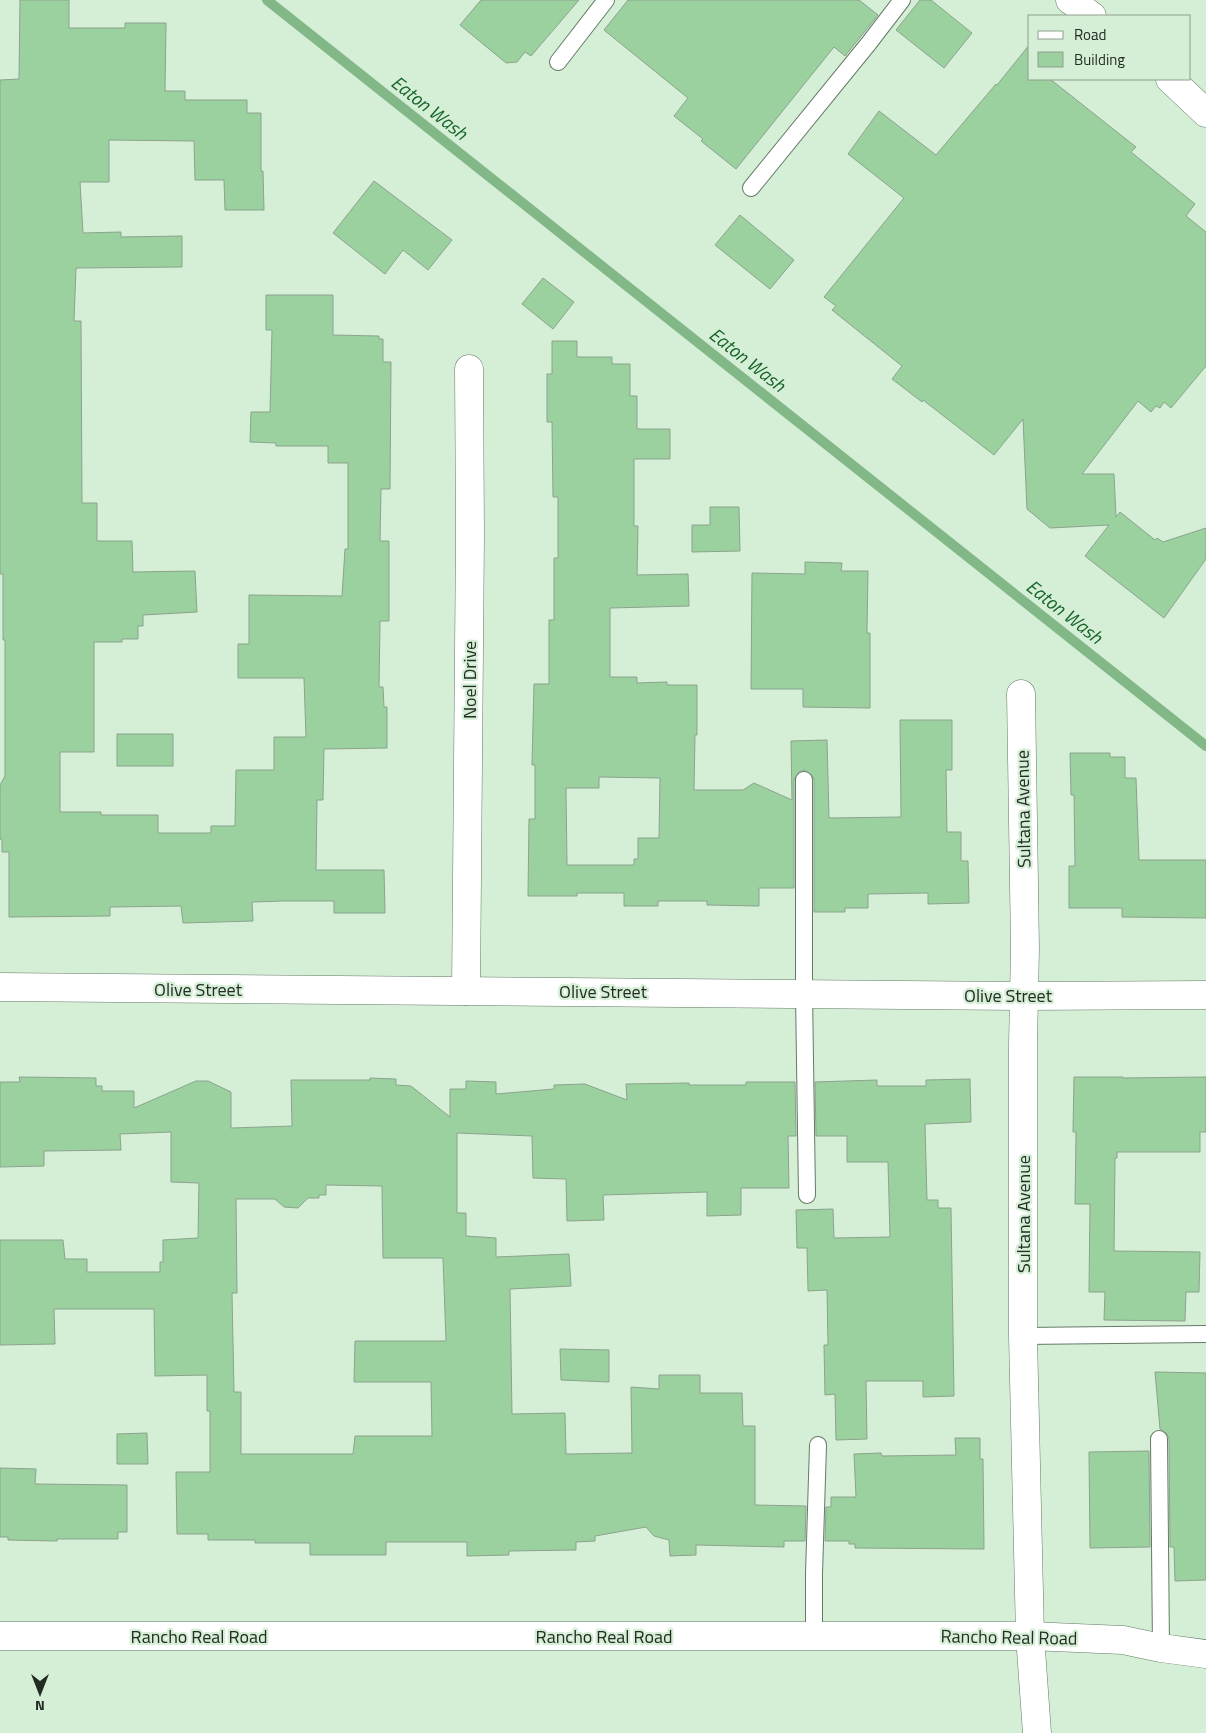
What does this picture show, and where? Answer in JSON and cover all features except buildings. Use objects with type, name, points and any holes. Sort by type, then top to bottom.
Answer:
[{"type":"street","points":[[1070,0],[1091,15]]},
{"type":"street","points":[[1171,80],[1206,113]]},
{"type":"street","name":"Noel Drive","points":[[466,991],[470,535],[469,369]]},
{"type":"street","name":"Sultana Avenue","points":[[1021,694],[1024,996],[1023,1336],[1030,1636],[1037,1733]]},
{"type":"street","name":"Olive Street","points":[[0,987],[1024,996],[1206,995]]},
{"type":"street","name":"Rancho Real Road","points":[[0,1636],[1030,1636],[1123,1640],[1161,1648],[1206,1654]]},
{"type":"lane","points":[[558,62],[606,0]]},
{"type":"lane","points":[[751,188],[902,0]]},
{"type":"lane","points":[[804,780],[804,993],[807,1194]]},
{"type":"lane","points":[[1023,1336],[1206,1334]]},
{"type":"lane","points":[[1159,1439],[1161,1648]]},
{"type":"lane","points":[[814,1636],[818,1445]]},
{"type":"waterway","name":"Eaton Wash","points":[[267,0],[1206,746]]}]
